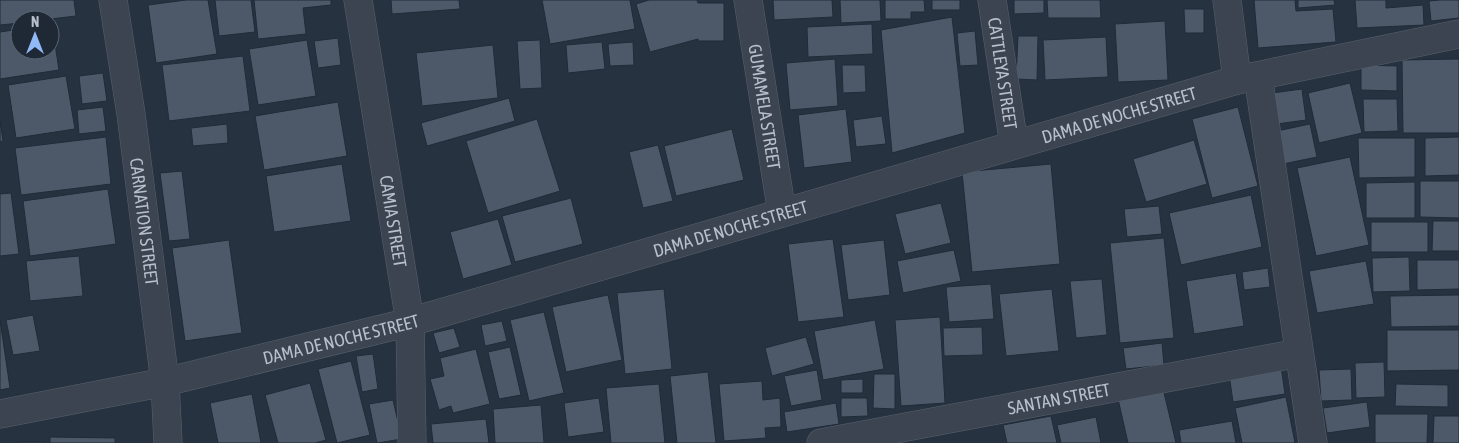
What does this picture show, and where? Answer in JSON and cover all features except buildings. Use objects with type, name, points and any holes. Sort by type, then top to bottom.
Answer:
[{"type":"street","name":"CARNATION STREET","points":[[113,0],[131,114],[165,382],[168,443]]},
{"type":"street","name":"CAMIA STREET","points":[[358,0],[410,322],[412,443]]},
{"type":"street","name":"GUMAMELA STREET","points":[[748,0],[782,213]]},
{"type":"street","name":"CATTLEYA STREET","points":[[992,0],[1014,145]]},
{"type":"street","points":[[1227,0],[1248,78],[1299,353],[1313,443]]},
{"type":"street","name":"DAMA DE NOCHE STREET","points":[[0,414],[165,382],[410,322],[1248,78],[1459,34]]},
{"type":"street","name":"SANTAN STREET","points":[[821,443],[1299,353]]}]
